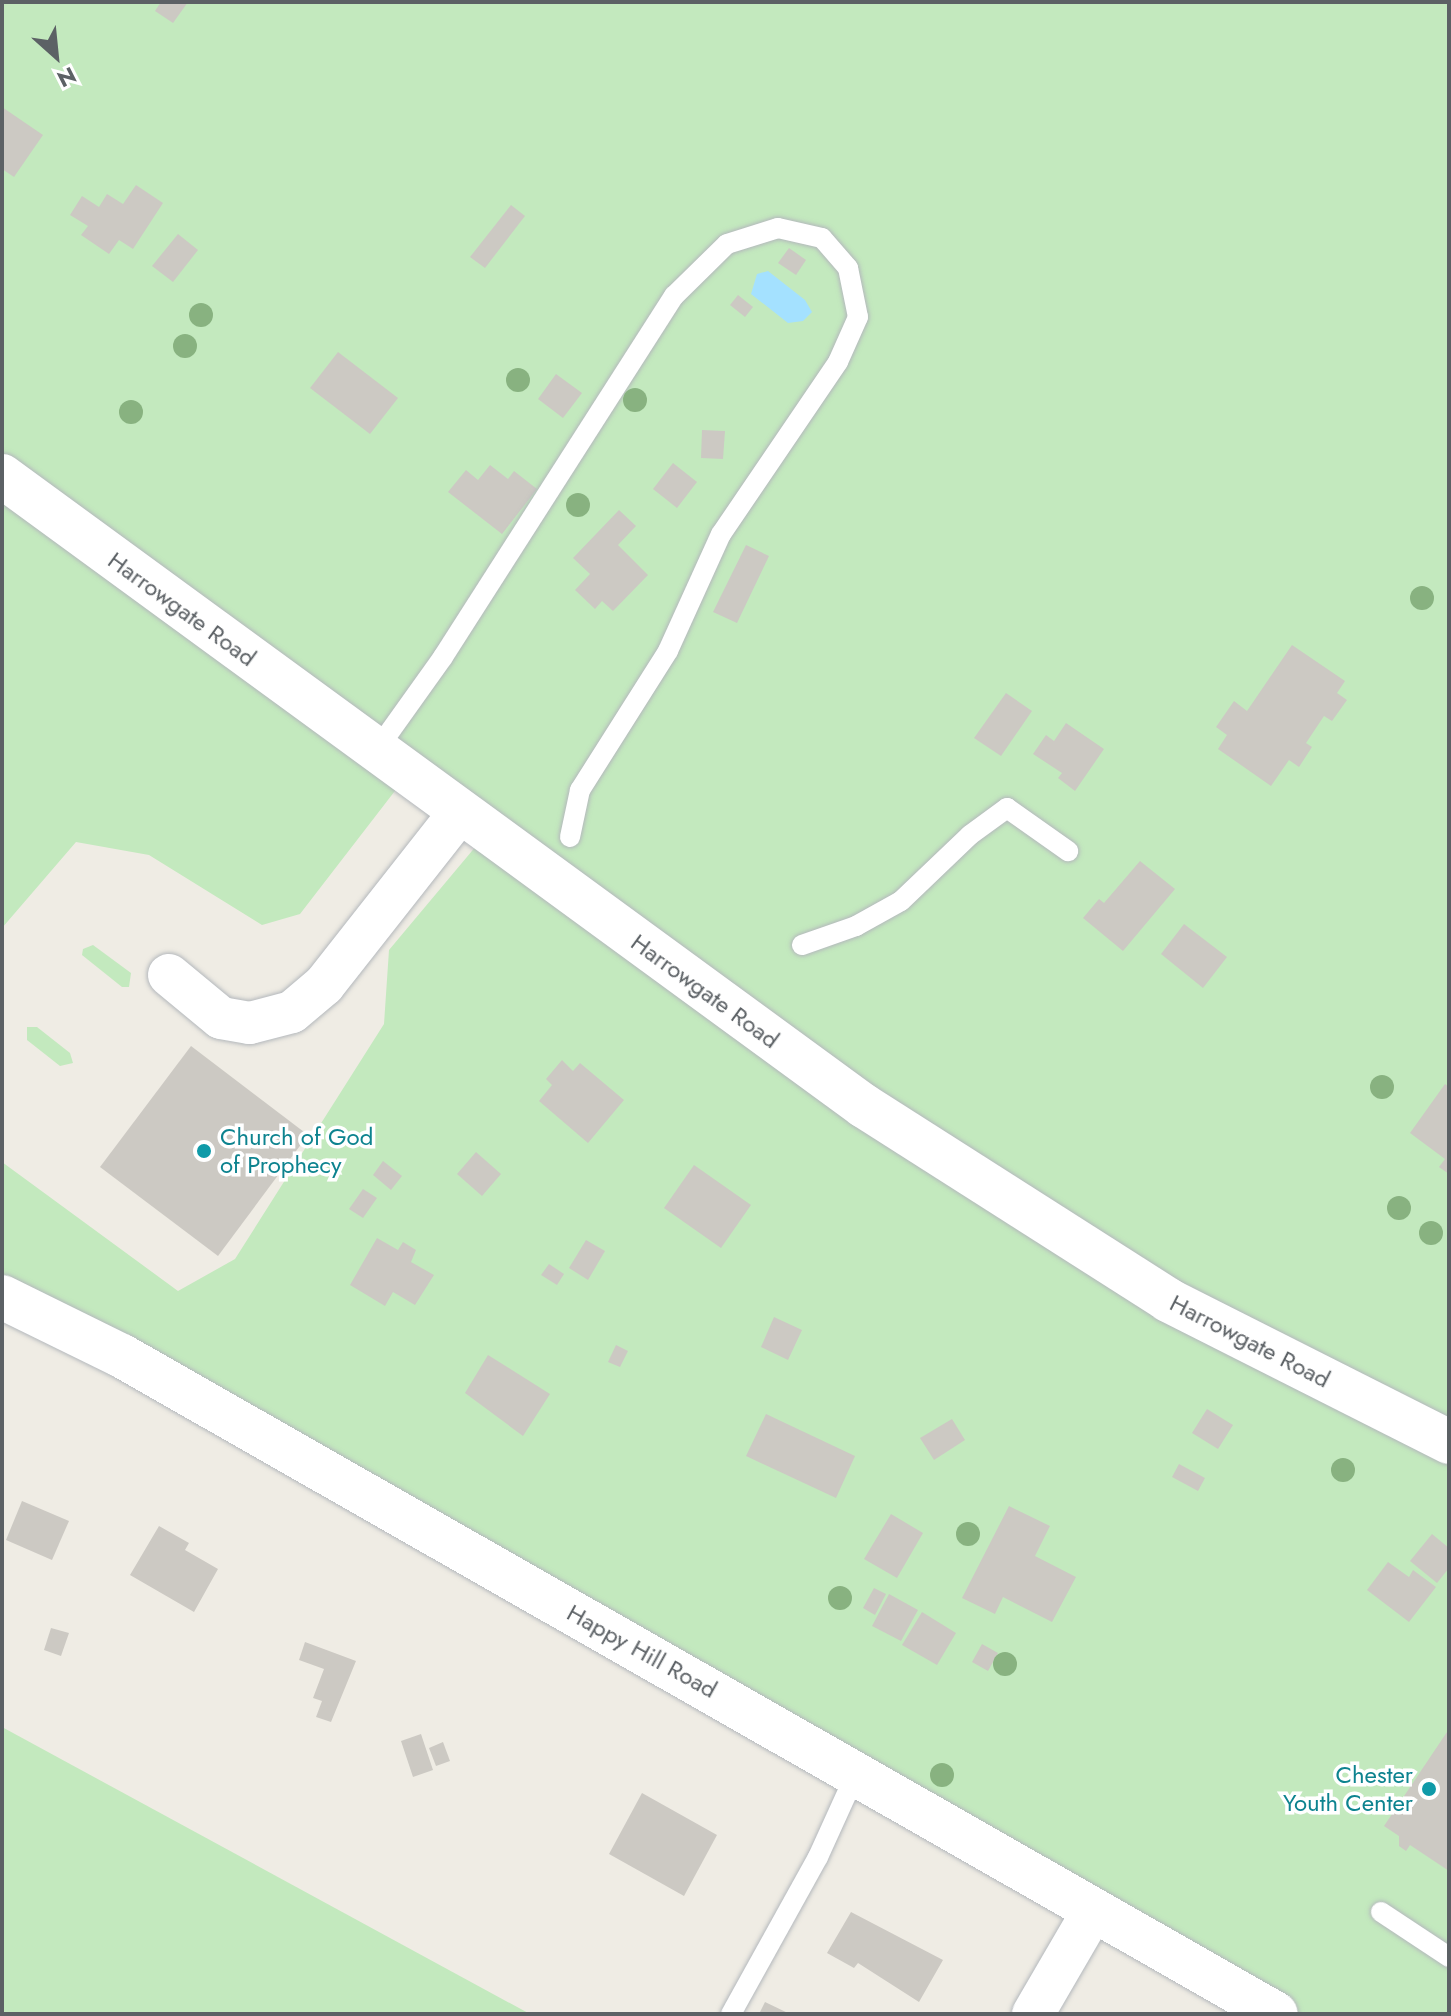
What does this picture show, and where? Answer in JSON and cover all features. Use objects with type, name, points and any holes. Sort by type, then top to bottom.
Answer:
[{"type":"main road","name":"Harrowgate Road","points":[[2,476],[864,1106],[1052,1230],[1168,1300],[1449,1442]]},
{"type":"main road","name":"Happy Hill Road","points":[[2,1297],[122,1356],[857,1771],[1276,2014]]},
{"type":"street","points":[[169,975],[221,1018],[250,1023],[292,1012],[324,985],[460,812]]},
{"type":"street","points":[[1033,2014],[1094,1909]]},
{"type":"lane","points":[[376,751],[443,657],[674,296],[727,244],[778,228],[822,238],[848,268],[858,317],[838,362],[721,534],[668,651],[580,790],[570,837]]},
{"type":"lane","points":[[802,945],[856,926],[901,901],[970,835],[1007,808],[1068,851]]},
{"type":"lane","points":[[731,2014],[818,1857],[857,1771]]},
{"type":"lane","points":[[1381,1912],[1449,1957]]},
{"type":"green space","points":[[2,2],[1449,2],[1449,2014],[1272,2014],[2,1297],[2,1162],[178,1291],[235,1259],[384,1024],[389,950],[487,833],[408,774],[300,914],[262,925],[149,855],[76,842],[2,928]]},
{"type":"green space","points":[[93,945],[131,973],[129,987],[122,987],[82,955],[83,949]]},
{"type":"green space","points":[[27,1027],[37,1027],[70,1053],[73,1063],[60,1066],[27,1040]]},
{"type":"green space","points":[[2,1727],[530,2014],[2,2014]]},
{"type":"water","points":[[768,271],[805,300],[812,312],[803,321],[788,323],[751,294],[757,274]]},
{"type":"building","points":[[161,2],[188,2],[173,23],[155,11]]},
{"type":"building","points":[[2,107],[43,135],[14,177],[2,169]]},
{"type":"building","points":[[136,185],[163,203],[133,249],[119,240],[109,254],[81,235],[88,226],[70,215],[82,196],[99,207],[107,194],[123,204]]},
{"type":"building","points":[[511,205],[525,216],[485,268],[470,257]]},
{"type":"building","points":[[178,234],[198,250],[173,282],[152,266]]},
{"type":"building","points":[[789,248],[806,260],[796,275],[778,263]]},
{"type":"building","points":[[738,295],[753,307],[745,317],[730,305]]},
{"type":"building","points":[[338,352],[398,398],[370,434],[310,388]]},
{"type":"building","points":[[556,374],[582,393],[563,418],[538,399]]},
{"type":"building","points":[[702,430],[725,431],[723,459],[701,458]]},
{"type":"building","points":[[673,463],[697,482],[677,508],[653,489]]},
{"type":"building","points":[[490,465],[508,479],[514,471],[537,489],[502,534],[448,492],[466,470],[478,480]]},
{"type":"building","points":[[619,510],[636,526],[618,545],[648,575],[613,611],[602,601],[595,609],[575,590],[590,574],[573,558]]},
{"type":"building","points":[[746,545],[769,556],[737,623],[713,612]]},
{"type":"building","points":[[1292,645],[1345,681],[1337,693],[1347,700],[1332,721],[1324,716],[1306,743],[1312,747],[1299,767],[1289,760],[1271,786],[1218,749],[1227,735],[1216,727],[1234,701],[1247,711]]},
{"type":"building","points":[[1006,693],[1032,711],[1001,756],[974,738]]},
{"type":"building","points":[[1066,723],[1104,749],[1075,791],[1058,778],[1062,773],[1033,754],[1046,735],[1054,741]]},
{"type":"building","points":[[1140,861],[1175,889],[1123,951],[1083,918],[1099,899],[1104,903]]},
{"type":"building","points":[[1184,924],[1227,957],[1203,988],[1161,954]]},
{"type":"building","name":"Church of God of Prophecy","points":[[191,1046],[308,1135],[218,1256],[100,1167]]},
{"type":"building","points":[[562,1060],[573,1071],[580,1063],[624,1100],[588,1143],[539,1101],[552,1085],[546,1079]]},
{"type":"building","points":[[1445,1084],[1449,1087],[1449,1174],[1439,1167],[1445,1159],[1410,1133]]},
{"type":"building","points":[[476,1152],[501,1174],[482,1196],[457,1174]]},
{"type":"building","points":[[383,1161],[402,1176],[391,1190],[373,1175]]},
{"type":"building","points":[[694,1165],[751,1205],[721,1248],[664,1208]]},
{"type":"building","points":[[363,1189],[377,1198],[363,1218],[349,1209]]},
{"type":"building","points":[[377,1238],[398,1250],[403,1242],[416,1250],[411,1262],[434,1275],[415,1305],[393,1292],[385,1306],[350,1285]]},
{"type":"building","points":[[586,1240],[605,1251],[588,1280],[569,1268]]},
{"type":"building","points":[[549,1264],[564,1274],[557,1285],[541,1275]]},
{"type":"building","points":[[774,1317],[802,1330],[788,1360],[761,1347]]},
{"type":"building","points":[[616,1345],[628,1351],[620,1367],[608,1362]]},
{"type":"building","points":[[488,1355],[550,1394],[523,1436],[465,1393]]},
{"type":"building","points":[[1207,1409],[1233,1425],[1218,1449],[1192,1433]]},
{"type":"building","points":[[766,1414],[855,1456],[836,1498],[746,1456]]},
{"type":"building","points":[[952,1419],[965,1440],[934,1460],[920,1438]]},
{"type":"building","points":[[1179,1464],[1205,1478],[1198,1491],[1172,1477]]},
{"type":"building","points":[[22,1501],[69,1521],[52,1560],[6,1540]]},
{"type":"building","points":[[1009,1506],[1050,1526],[1035,1556],[1076,1577],[1052,1622],[1003,1597],[995,1614],[962,1598]]},
{"type":"building","points":[[891,1514],[923,1533],[897,1578],[864,1559]]},
{"type":"building","points":[[159,1526],[189,1543],[185,1550],[218,1569],[194,1612],[130,1575]]},
{"type":"building","points":[[1432,1534],[1449,1548],[1449,1568],[1437,1583],[1410,1561]]},
{"type":"building","points":[[1388,1562],[1409,1577],[1413,1570],[1436,1587],[1409,1622],[1367,1590]]},
{"type":"building","points":[[874,1588],[886,1594],[875,1615],[863,1608]]},
{"type":"building","points":[[889,1594],[918,1610],[901,1641],[872,1626]]},
{"type":"building","points":[[922,1612],[956,1633],[937,1665],[902,1645]]},
{"type":"building","points":[[51,1628],[69,1633],[61,1656],[44,1650]]},
{"type":"building","points":[[305,1642],[356,1661],[331,1722],[316,1717],[322,1701],[313,1698],[324,1669],[299,1660]]},
{"type":"building","points":[[982,1644],[998,1653],[988,1671],[972,1662]]},
{"type":"building","name":"Chester Youth Center","points":[[1449,1729],[1449,1871],[1410,1845],[1406,1851],[1399,1846],[1399,1836],[1384,1826]]},
{"type":"building","points":[[421,1734],[433,1770],[413,1777],[401,1741]]},
{"type":"building","points":[[443,1742],[450,1761],[436,1766],[429,1748]]},
{"type":"building","points":[[642,1793],[717,1835],[684,1896],[609,1854]]},
{"type":"building","points":[[851,1912],[943,1960],[919,2002],[858,1963],[854,1968],[827,1953]]},
{"type":"building","points":[[765,2002],[790,2014],[759,2014]]},
{"type":"place","name":"Church of God of Prophecy","points":[[204,1151]]},
{"type":"place","name":"Chester Youth Center","points":[[1429,1789]]}]
